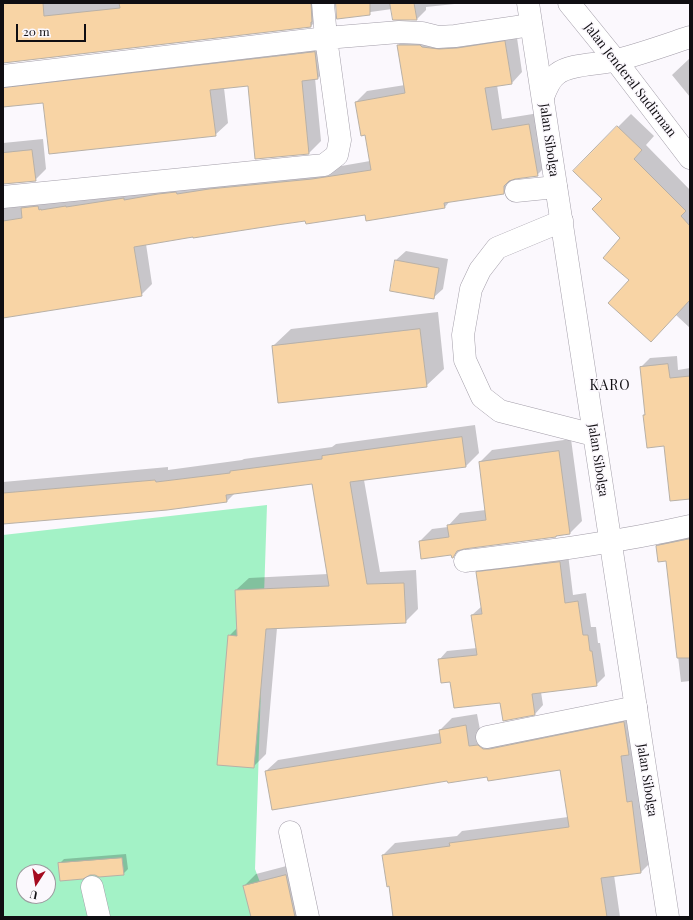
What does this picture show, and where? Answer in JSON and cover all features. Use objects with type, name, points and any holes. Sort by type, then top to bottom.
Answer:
[{"type":"street","points":[[3,197],[324,165],[337,155],[340,140],[326,38],[323,3]]},
{"type":"street","name":"Jalan Sibolga","points":[[528,3],[668,917]]},
{"type":"street","name":"Jalan Jenderal Sudirman","points":[[569,3],[616,61],[690,158]]},
{"type":"street","points":[[3,76],[326,38],[399,32],[422,32],[438,37],[455,36],[531,25]]},
{"type":"street","points":[[543,97],[550,81],[557,74],[578,66],[616,61],[690,37]]},
{"type":"street","points":[[516,191],[556,187]]},
{"type":"street","points":[[562,221],[497,248],[480,270],[471,289],[463,335],[465,360],[482,397],[500,411],[594,436]]},
{"type":"street","points":[[465,561],[564,549],[690,526]]},
{"type":"street","points":[[487,737],[636,707]]},
{"type":"street","points":[[290,832],[308,917]]},
{"type":"street","points":[[92,887],[99,917]]},
{"type":"green space","points":[[267,505],[255,869],[273,917],[3,917],[3,535]]},
{"type":"building","points":[[3,3],[43,3],[44,16],[120,8],[119,3],[311,3],[312,22],[311,27],[3,63]]},
{"type":"building","points":[[336,3],[370,3],[370,15],[337,19]]},
{"type":"building","points":[[390,3],[414,3],[417,20],[393,20]]},
{"type":"building","points":[[505,41],[512,84],[485,88],[492,130],[529,124],[538,176],[509,181],[504,186],[504,194],[444,203],[445,208],[366,221],[365,215],[306,224],[305,221],[134,247],[142,296],[3,318],[3,221],[22,218],[21,208],[38,206],[39,210],[41,210],[124,198],[124,200],[158,194],[176,192],[177,194],[209,189],[312,179],[371,170],[365,135],[361,136],[355,102],[405,93],[397,45],[420,45],[422,47],[439,49]]},
{"type":"building","points":[[315,52],[318,79],[302,81],[309,154],[255,159],[248,86],[210,90],[216,136],[49,154],[43,103],[3,107],[3,88]]},
{"type":"building","points":[[617,126],[642,150],[634,159],[686,211],[681,216],[690,226],[690,300],[651,342],[608,303],[629,280],[603,258],[620,238],[592,209],[602,199],[573,171]]},
{"type":"building","points":[[32,150],[36,181],[3,184],[3,153]]},
{"type":"building","points":[[395,260],[439,268],[434,299],[390,291]]},
{"type":"building","points":[[420,329],[427,387],[278,403],[272,346]]},
{"type":"building","points":[[668,364],[670,378],[690,376],[690,499],[670,501],[664,446],[647,448],[640,367]]},
{"type":"building","points":[[462,437],[466,467],[350,482],[367,584],[404,583],[406,623],[266,629],[254,768],[217,765],[228,635],[237,636],[235,590],[329,586],[312,484],[226,495],[227,502],[167,510],[3,524],[3,493],[155,480],[156,482],[230,473],[230,471],[322,459],[322,456]]},
{"type":"building","points":[[559,451],[570,534],[464,549],[457,551],[453,558],[451,555],[421,559],[419,541],[449,537],[447,525],[486,520],[479,462]]},
{"type":"building","points":[[690,539],[690,658],[677,658],[666,561],[658,562],[656,546]]},
{"type":"building","points":[[560,562],[565,603],[578,601],[583,635],[588,635],[590,651],[592,651],[597,686],[532,694],[535,715],[503,721],[500,703],[454,708],[450,682],[441,683],[438,659],[477,655],[471,615],[482,614],[476,572]]},
{"type":"building","points":[[624,722],[629,755],[621,756],[627,802],[632,801],[641,873],[601,878],[607,917],[393,917],[389,886],[387,887],[382,855],[450,846],[449,843],[569,827],[560,770],[488,781],[487,777],[448,783],[447,781],[272,810],[265,771],[441,743],[439,730],[466,725],[469,746],[478,745],[483,749],[489,749]]},
{"type":"building","points":[[122,858],[124,875],[99,877],[90,875],[83,879],[60,881],[58,863]]},
{"type":"building","points":[[286,875],[295,917],[251,917],[243,886]]},
{"type":"district","name":"KARO","points":[[610,386]]}]
